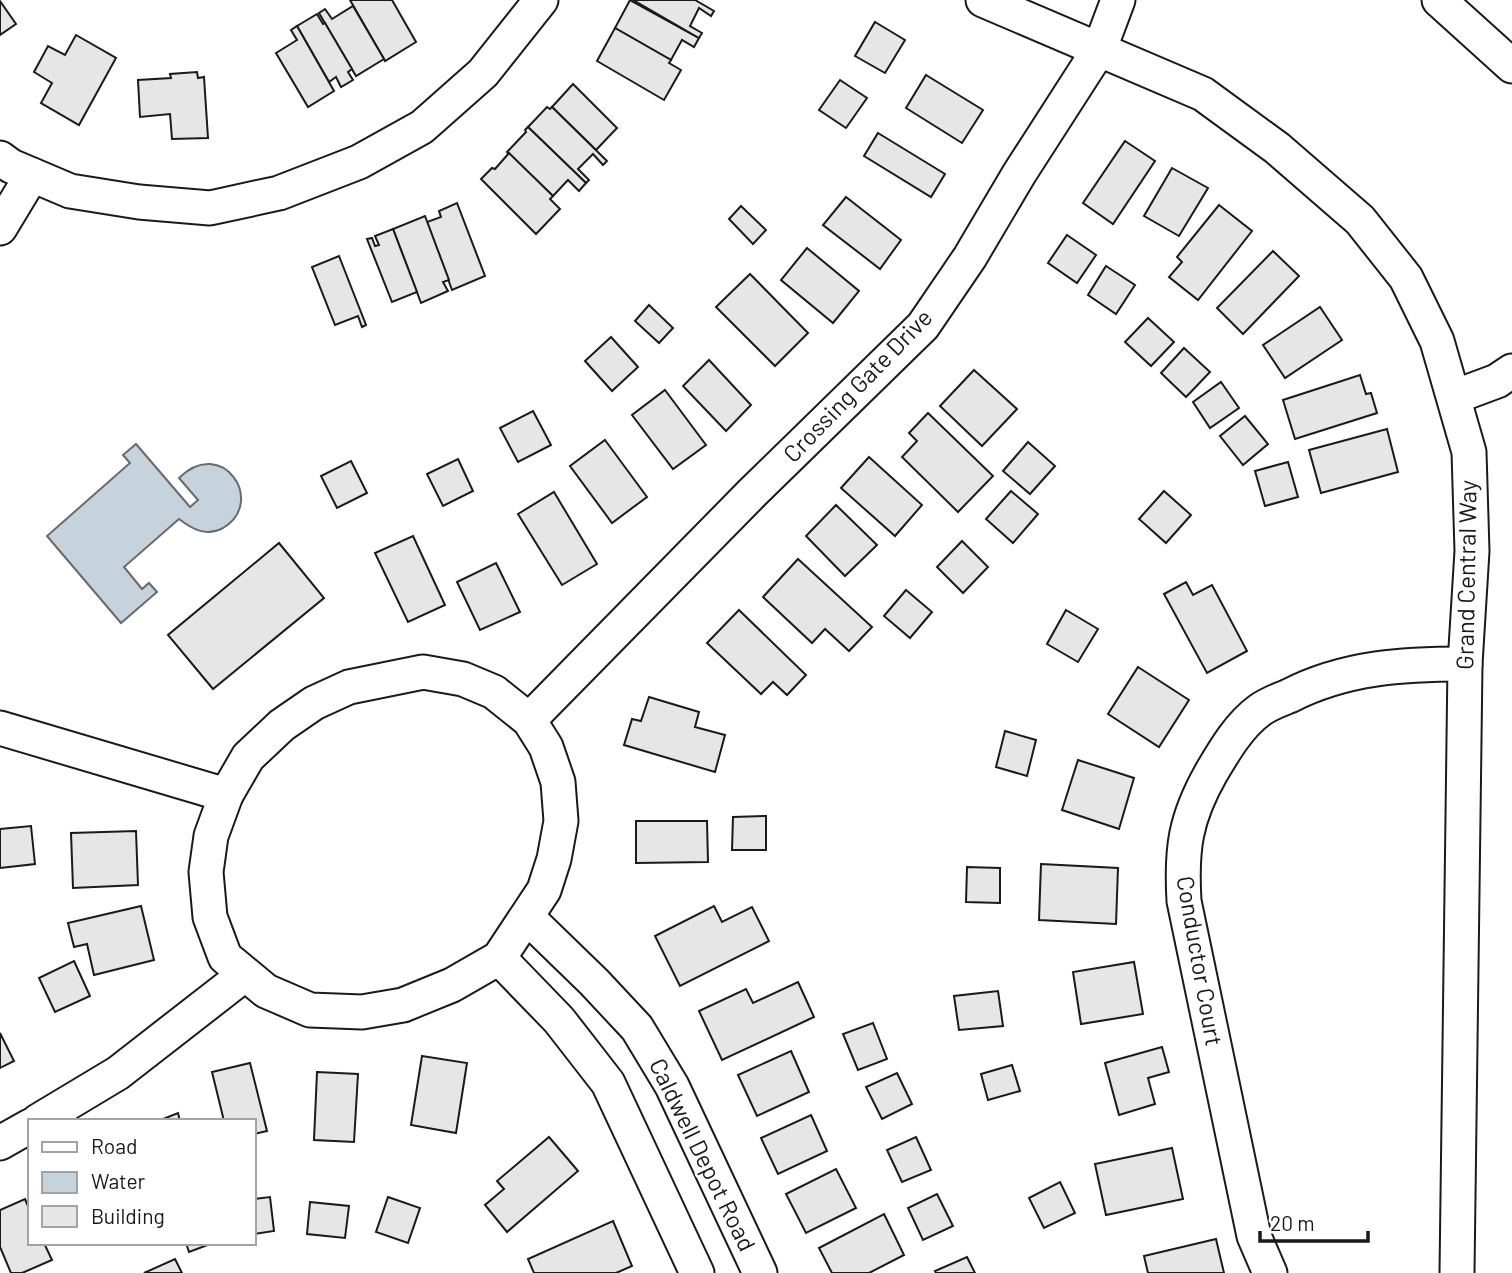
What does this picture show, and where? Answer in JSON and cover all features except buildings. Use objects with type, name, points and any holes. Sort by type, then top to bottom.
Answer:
[{"type":"street","points":[[0,158],[11,166],[69,191],[139,202],[210,208],[279,193],[359,162],[422,127],[483,74],[541,0]]},
{"type":"street","name":"Grand Central Way","points":[[983,0],[1203,94],[1277,148],[1360,220],[1406,278],[1437,341],[1469,452],[1472,551],[1465,664],[1457,1273]]},
{"type":"street","name":"Crossing Gate Drive","points":[[529,720],[752,493],[923,326],[970,257],[1018,174],[1100,48],[1118,0]]},
{"type":"street","points":[[1439,0],[1512,66]]},
{"type":"street","points":[[0,228],[32,175]]},
{"type":"street","points":[[1454,397],[1497,382],[1512,372]]},
{"type":"street","name":"Conductor Court","points":[[1270,1273],[1254,1236],[1184,901],[1182,863],[1189,819],[1227,746],[1259,710],[1314,683],[1358,671],[1405,664],[1465,664]]},
{"type":"street","points":[[423,673],[463,679],[494,692],[529,720],[547,747],[558,782],[561,821],[554,859],[544,890],[499,958],[452,985],[403,1004],[362,1012],[310,1010],[266,991],[225,957],[210,917],[206,872],[211,836],[226,794],[248,757],[282,725],[314,703],[349,687],[385,678],[423,673]]},
{"type":"street","points":[[0,728],[226,794]]},
{"type":"street","name":"Caldwell Depot Road","points":[[527,917],[637,1028],[672,1086],[760,1273]]},
{"type":"street","points":[[499,958],[559,1020],[608,1083],[697,1273]]},
{"type":"street","points":[[41,1119],[118,1073],[244,975]]},
{"type":"street","points":[[0,1143],[28,1127]]},
{"type":"water","points":[[136,444],[190,507],[198,500],[179,478],[195,467],[210,464],[223,468],[234,477],[240,489],[241,503],[236,517],[217,531],[200,531],[179,519],[124,567],[142,589],[149,583],[157,592],[121,623],[47,536],[130,463],[123,455]]}]
